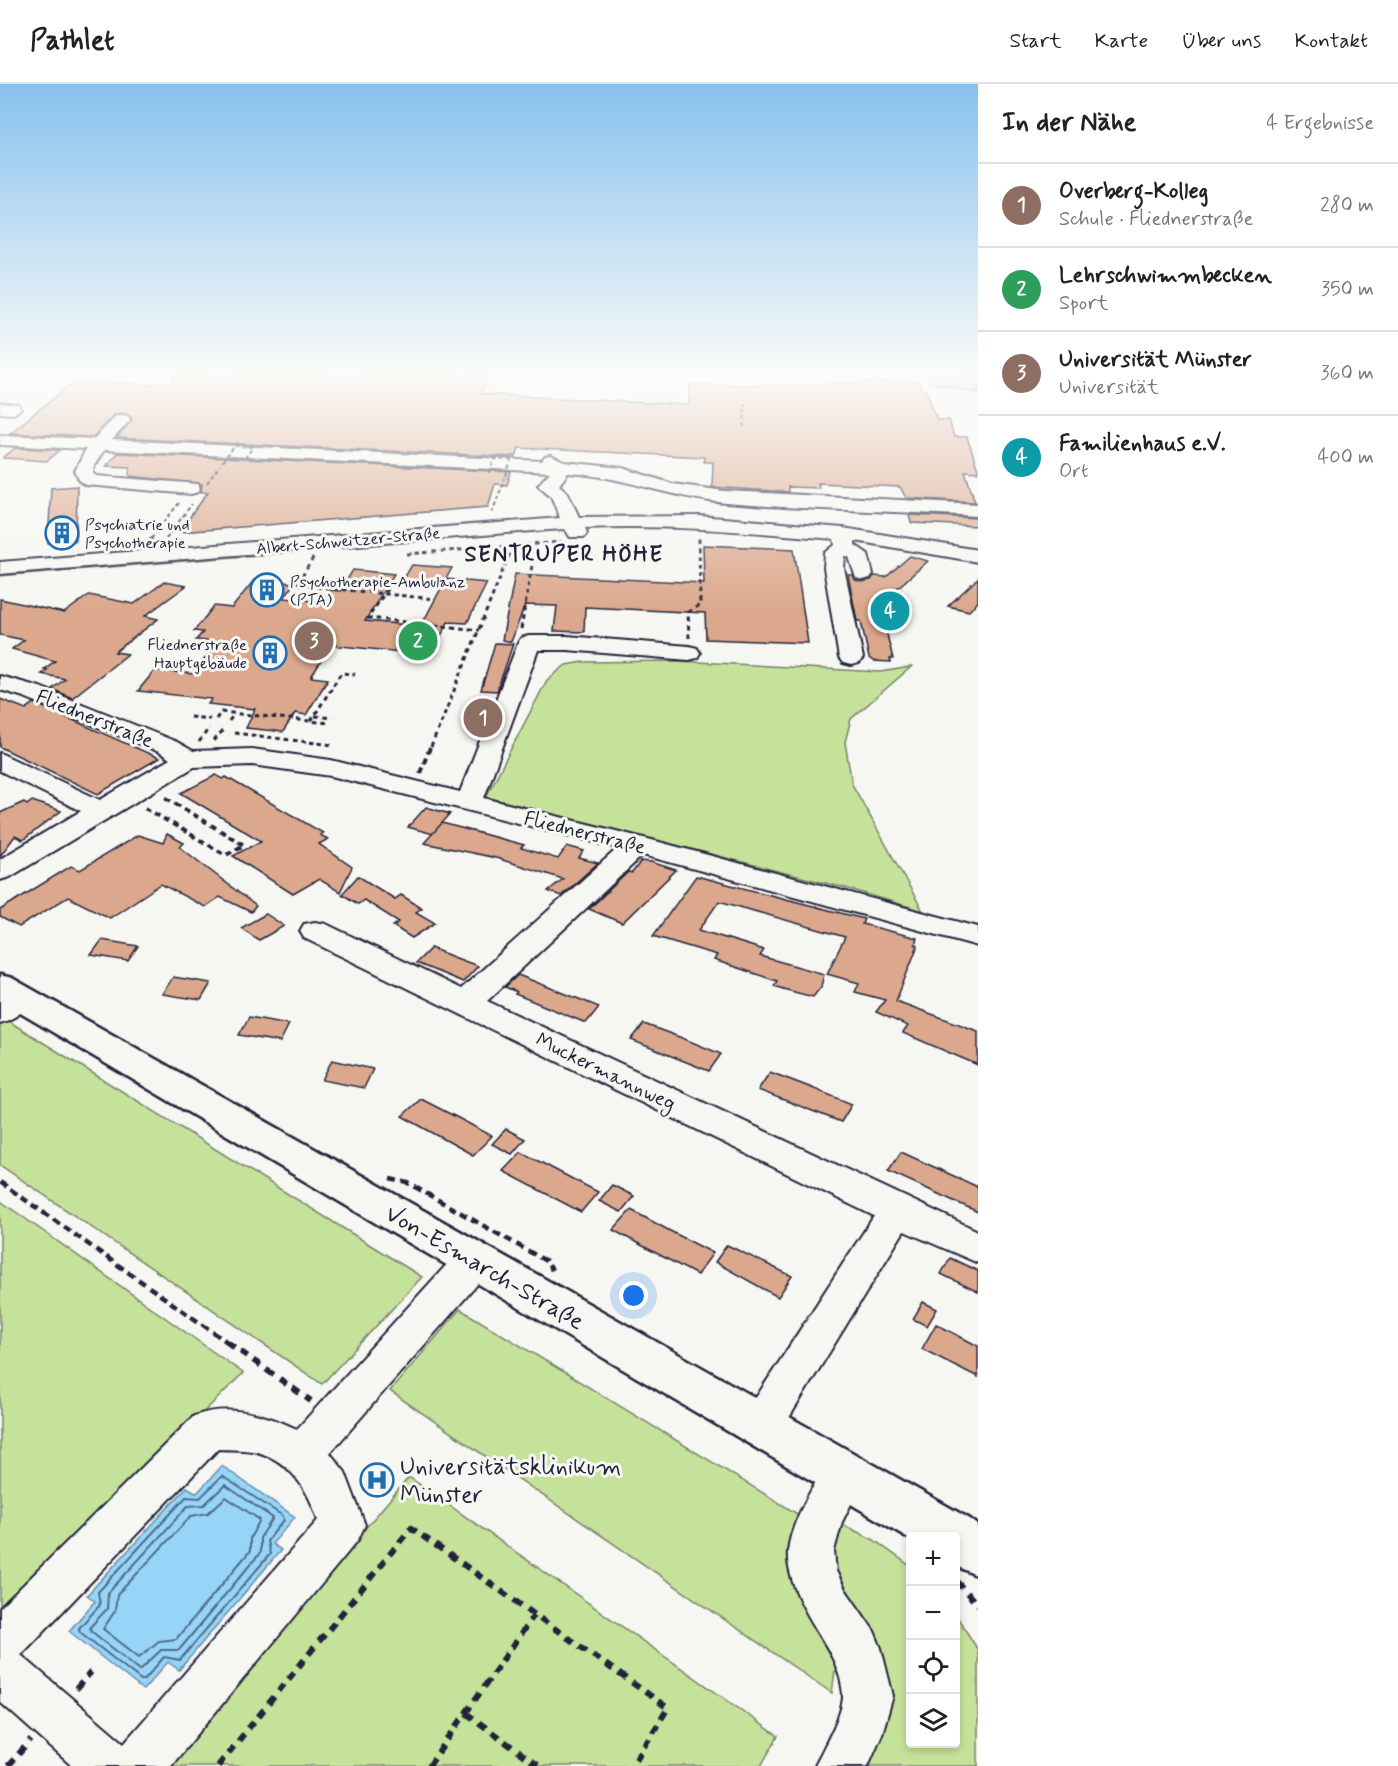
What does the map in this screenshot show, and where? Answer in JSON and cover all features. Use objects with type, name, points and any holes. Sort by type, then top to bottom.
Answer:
[{"type":"main road","name":"Von-Esmarch-Straße","points":[[6,998],[474,1261],[945,1532]]},
{"type":"main road","points":[[960,1541],[978,1552]]},
{"type":"street","points":[[93,453],[85,465],[84,471],[93,482],[190,488]]},
{"type":"street","points":[[261,453],[561,468],[623,474],[670,489],[725,497],[978,510]]},
{"type":"street","points":[[441,462],[458,456],[548,460],[558,463],[561,468]]},
{"type":"street","points":[[561,468],[558,476],[547,485],[559,493],[573,532]]},
{"type":"street","name":"Albert-Schweitzer-Straße","points":[[0,568],[573,532],[733,526],[844,541],[895,540],[978,556]]},
{"type":"street","name":"Albert-Schweitzer-Straße","points":[[0,579],[309,558],[573,532]]},
{"type":"street","points":[[851,658],[834,568],[835,553],[844,541],[858,554],[863,574]]},
{"type":"street","points":[[470,804],[529,643],[567,643],[685,652]]},
{"type":"street","name":"Fliednerstraße","points":[[0,683],[32,692],[149,739],[188,759]]},
{"type":"street","name":"Fliednerstraße","points":[[0,871],[188,759],[252,757],[331,768],[638,845],[978,937]]},
{"type":"street","points":[[0,760],[102,811]]},
{"type":"street","points":[[465,1003],[638,845]]},
{"type":"street","name":"Muckermannweg","points":[[315,931],[978,1248]]},
{"type":"street","points":[[761,1426],[897,1211]]},
{"type":"street","points":[[303,1453],[474,1261]]},
{"type":"street","points":[[0,1642],[210,1429],[261,1433],[303,1453],[329,1486],[342,1525],[138,1766]]},
{"type":"street","points":[[841,1766],[857,1734],[868,1696],[857,1648],[828,1605],[813,1573],[811,1551],[821,1517],[844,1474]]},
{"type":"street","points":[[0,1669],[111,1766]]},
{"type":"path","points":[[222,462],[229,453]]},
{"type":"path","points":[[243,461],[248,453]]},
{"type":"path","points":[[492,514],[513,455]]},
{"type":"path","points":[[490,473],[495,459],[511,460]]},
{"type":"path","points":[[405,554],[537,544],[573,532]]},
{"type":"path","points":[[685,652],[688,612],[700,605],[699,536]]},
{"type":"path","points":[[693,537],[708,536]]},
{"type":"path","points":[[529,643],[521,631],[537,544]]},
{"type":"path","points":[[413,790],[510,552],[509,546]]},
{"type":"path","points":[[309,558],[297,585],[435,599]]},
{"type":"path","points":[[392,582],[368,618],[479,630]]},
{"type":"path","points":[[311,721],[341,673],[356,674]]},
{"type":"path","points":[[216,719],[221,712],[329,723]]},
{"type":"path","points":[[229,720],[234,713]]},
{"type":"path","points":[[315,716],[332,718]]},
{"type":"path","points":[[190,717],[210,719]]},
{"type":"path","points":[[315,729],[319,722]]},
{"type":"path","points":[[234,733],[333,745]]},
{"type":"path","points":[[135,791],[244,845],[226,855],[135,791]]},
{"type":"path","points":[[0,1182],[318,1407]]},
{"type":"path","points":[[218,1766],[411,1528],[668,1708],[632,1766]]},
{"type":"path","points":[[960,1585],[978,1605]]},
{"type":"path","points":[[429,1766],[534,1615]]},
{"type":"path","points":[[78,1686],[91,1672]]},
{"type":"path","points":[[466,1713],[534,1765]]},
{"type":"path","points":[[8,1766],[35,1735]]},
{"type":"green space","points":[[361,543],[298,552],[0,576],[0,572]]},
{"type":"green space","points":[[678,661],[881,672],[911,667],[851,719],[845,742],[852,784],[923,911],[853,890],[486,797],[547,680],[566,665],[583,662]]},
{"type":"green space","points":[[5,1019],[422,1277],[322,1384],[0,1165],[0,1023]]},
{"type":"green space","points":[[2,1202],[243,1373],[0,1614],[0,1204]]},
{"type":"green space","points":[[460,1309],[804,1518],[837,1655],[832,1693],[390,1391]]},
{"type":"green space","points":[[409,1477],[778,1736],[761,1766],[163,1766]]},
{"type":"green space","points":[[837,1522],[874,1540],[906,1563],[906,1748],[960,1748],[960,1621],[978,1650],[978,1766],[868,1766],[826,1563]]},
{"type":"water","points":[[222,1466],[295,1517],[272,1544],[281,1550],[179,1670],[168,1662],[143,1690],[69,1631],[95,1601],[87,1595],[187,1487],[197,1493]]},
{"type":"building","points":[[8,453],[56,453],[47,461],[3,458]]},
{"type":"building","points":[[117,453],[127,453],[511,472],[507,485],[495,484],[488,507],[179,532],[208,492],[201,492],[202,484],[130,476],[130,467],[106,466]]},
{"type":"building","points":[[442,453],[517,453],[516,457]]},
{"type":"building","points":[[632,453],[972,453],[978,472],[965,471],[975,502],[906,498],[900,487],[818,483],[819,488],[788,487],[788,492],[712,487],[713,462],[704,462],[704,457]]},
{"type":"building","points":[[77,486],[76,541],[48,543],[51,488]]},
{"type":"building","points":[[909,515],[978,518],[978,526],[911,523]]},
{"type":"building","points":[[703,545],[794,549],[808,643],[706,639],[705,613],[585,607],[584,632],[554,631],[557,606],[525,605],[511,642],[502,640],[515,574],[704,583]]},
{"type":"building","points":[[910,556],[928,561],[895,590],[901,615],[882,614],[893,659],[890,659],[891,662],[873,661],[869,658],[861,621],[857,621],[848,575],[853,575],[855,580],[862,582],[871,580],[874,576],[886,577]]},
{"type":"building","points":[[412,565],[452,568],[442,586],[401,583]]},
{"type":"building","name":"Fliednerstraße Hauptgebäude","points":[[353,570],[394,574],[365,621],[421,626],[446,579],[487,583],[467,623],[448,622],[431,655],[331,645],[311,677],[328,679],[306,715],[295,713],[283,732],[246,728],[255,709],[208,704],[212,699],[138,691],[155,670],[194,674],[217,642],[196,640],[203,632],[194,631],[214,606],[232,608],[254,580],[294,583],[284,598],[322,602],[330,590],[340,591]]},
{"type":"building","points":[[978,578],[978,602],[969,611],[948,606]]},
{"type":"building","points":[[164,582],[186,586],[145,616],[158,619],[115,652],[128,654],[72,698],[52,689],[65,679],[41,674],[55,661],[12,649],[24,640],[0,635],[0,599],[64,613],[89,595],[134,604]]},
{"type":"building","points":[[495,643],[513,644],[497,691],[481,690]]},
{"type":"building","points":[[0,699],[26,709],[34,703],[159,758],[98,794],[0,747]]},
{"type":"building","points":[[216,775],[223,779],[226,777],[323,833],[320,835],[328,839],[319,844],[352,867],[340,892],[319,879],[293,894],[233,856],[261,841],[181,793]]},
{"type":"building","points":[[32,801],[61,811],[23,840],[15,836],[0,856],[0,813],[24,802],[27,805]]},
{"type":"building","points":[[426,807],[450,814],[433,834],[408,827]]},
{"type":"building","points":[[442,823],[524,845],[521,848],[558,859],[567,846],[584,851],[579,858],[598,863],[561,896],[548,891],[563,879],[496,858],[424,843]]},
{"type":"building","points":[[167,834],[184,843],[180,847],[256,906],[251,912],[220,897],[205,907],[161,884],[110,918],[68,897],[19,927],[0,917],[0,910],[71,866],[80,870],[138,835],[163,843]]},
{"type":"building","points":[[641,861],[676,870],[622,923],[589,909],[628,872],[632,873]]},
{"type":"building","points":[[358,876],[395,899],[401,895],[422,908],[416,912],[435,923],[412,938],[393,926],[399,922],[364,900],[358,904],[342,894]]},
{"type":"building","points":[[696,876],[864,919],[862,924],[917,938],[915,944],[918,945],[896,1001],[978,1031],[978,1065],[903,1033],[908,1026],[876,1012],[885,1000],[855,992],[859,983],[827,974],[845,937],[719,901],[699,930],[764,950],[760,956],[824,974],[821,987],[813,997],[774,986],[777,981],[714,960],[717,955],[653,936]]},
{"type":"building","points":[[266,914],[284,926],[259,940],[241,928]]},
{"type":"building","points":[[102,940],[138,946],[128,961],[91,955]]},
{"type":"building","points":[[431,948],[478,966],[463,982],[416,963]]},
{"type":"building","points":[[518,975],[599,1007],[586,1023],[515,994],[517,992],[505,987]]},
{"type":"building","points":[[173,977],[211,983],[201,1000],[162,994]]},
{"type":"building","points":[[249,1017],[289,1024],[280,1042],[239,1035]]},
{"type":"building","points":[[644,1024],[721,1054],[709,1071],[631,1040]]},
{"type":"building","points":[[332,1060],[373,1069],[364,1088],[322,1080]]},
{"type":"building","points":[[770,1072],[852,1104],[841,1122],[758,1090]]},
{"type":"building","points":[[421,1099],[492,1136],[473,1155],[402,1116]]},
{"type":"building","points":[[506,1129],[525,1139],[512,1154],[492,1144]]},
{"type":"building","points":[[521,1152],[598,1192],[581,1212],[503,1171]]},
{"type":"building","points":[[901,1152],[978,1187],[978,1212],[888,1171]]},
{"type":"building","points":[[612,1185],[634,1196],[621,1212],[599,1201]]},
{"type":"building","points":[[631,1210],[713,1253],[697,1275],[613,1230]]},
{"type":"building","points":[[727,1245],[792,1276],[778,1297],[715,1262]]},
{"type":"building","points":[[950,1258],[978,1271],[978,1292],[941,1274]]},
{"type":"building","points":[[923,1302],[937,1309],[927,1326],[913,1319]]},
{"type":"building","points":[[936,1324],[978,1346],[978,1377],[922,1349]]},
{"type":"place","name":"Psychiatrie und Psychotherapie","points":[[62,533]]},
{"type":"place","name":"Psychotherapie-Ambulanz (PTA)","points":[[267,590]]},
{"type":"place","name":"Familienhaus e.V.","points":[[890,611]]},
{"type":"place","name":"Universität Münster","points":[[314,641]]},
{"type":"place","name":"Lehrschwimmbecken","points":[[418,641]]},
{"type":"place","name":"Fliednerstraße Hauptgebäude","points":[[270,653]]},
{"type":"place","name":"Overberg-Kolleg","points":[[483,718]]},
{"type":"place","name":"Universitätsklinikum Münster","points":[[377,1480]]},
{"type":"district","name":"SENTRUPER HÖHE","points":[[564,553]]}]
